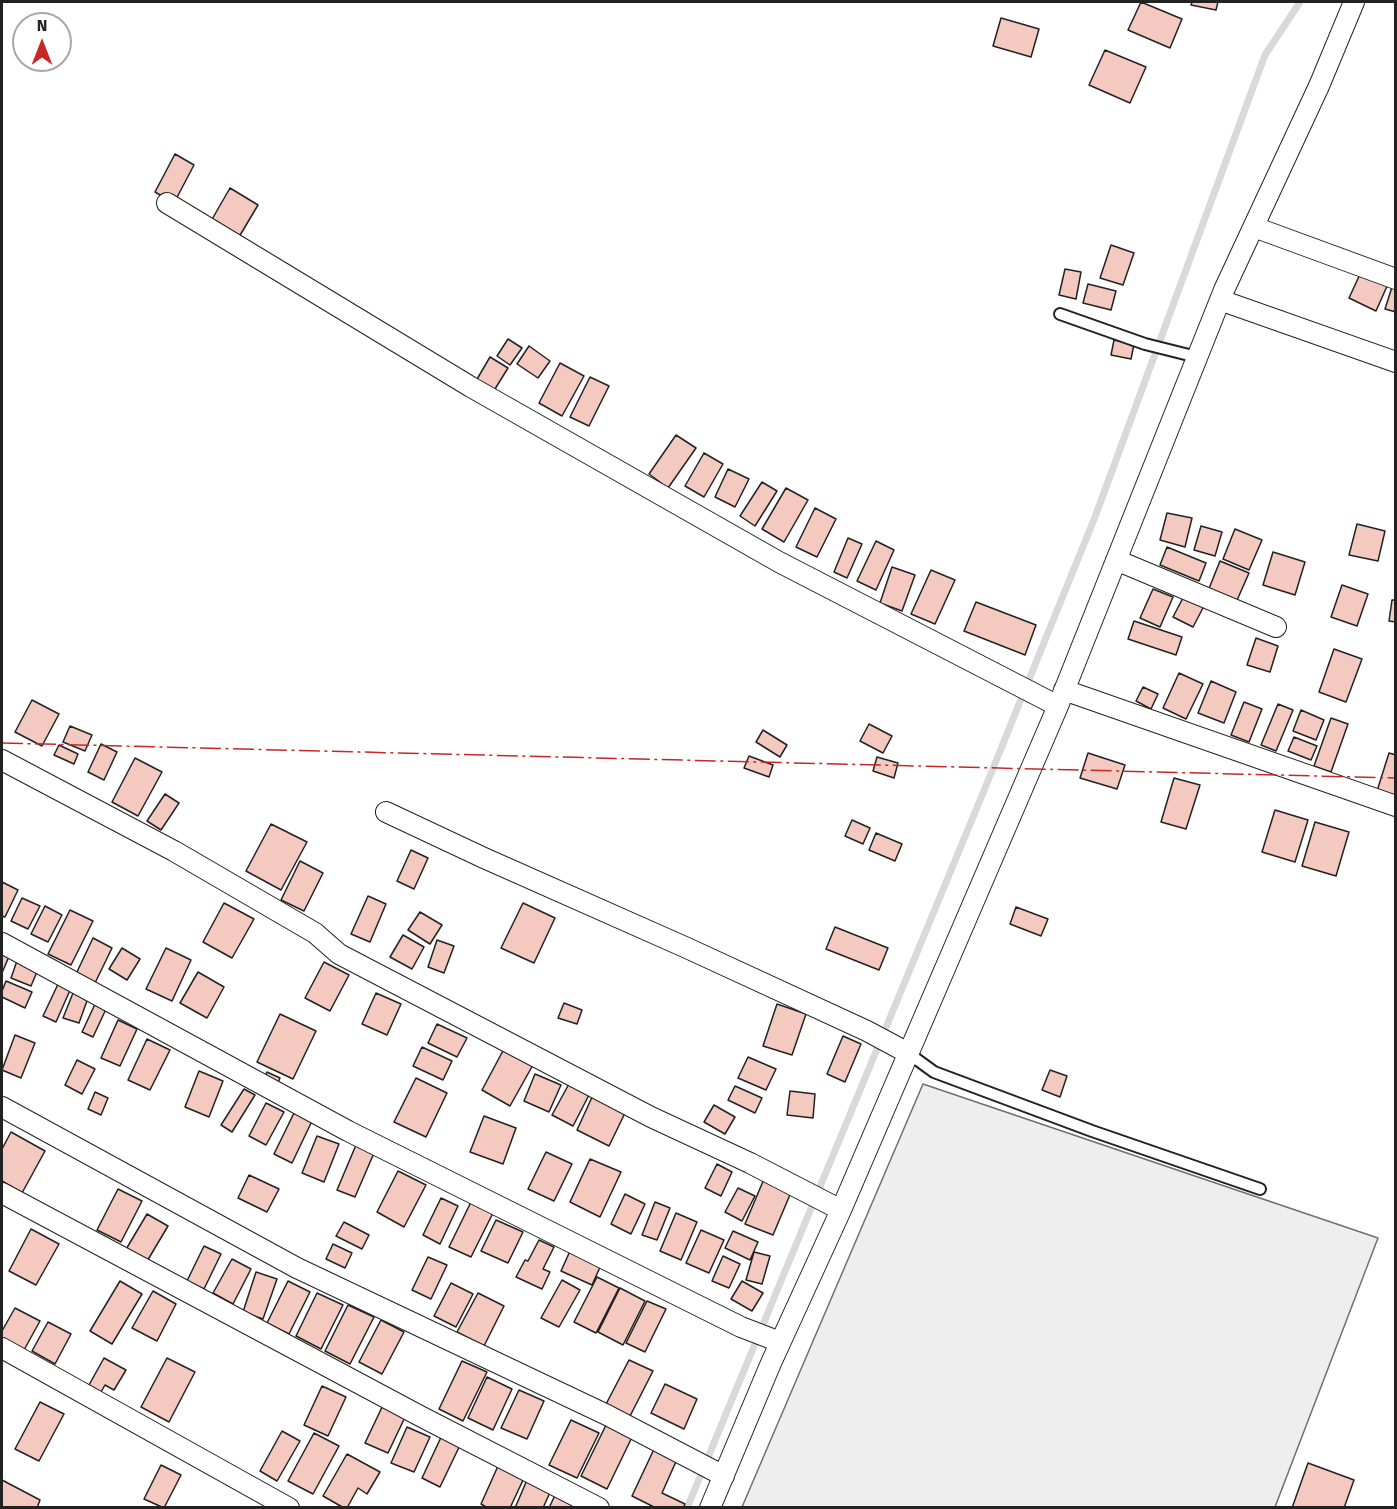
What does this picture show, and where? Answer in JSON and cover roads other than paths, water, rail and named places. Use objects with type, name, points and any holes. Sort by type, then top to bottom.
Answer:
[{"type":"street","points":[[710,1508],[720,1474],[833,1206],[1061,698],[1220,300],[1319,86],[1352,2]]},
{"type":"street","points":[[167,203],[471,387],[779,562],[1038,695],[1061,698],[1395,806]]},
{"type":"street","points":[[1254,227],[1395,279]]},
{"type":"street","points":[[1220,300],[1395,362]]},
{"type":"street","points":[[1116,560],[1275,627]]},
{"type":"street","points":[[2,760],[174,851],[315,933],[339,954],[651,1117],[750,1162],[833,1206]]},
{"type":"street","points":[[386,812],[455,846],[582,900],[867,1031],[902,1050]]},
{"type":"street","points":[[2,942],[348,1131],[741,1327],[776,1341]]},
{"type":"street","points":[[2,1107],[297,1268],[607,1415],[720,1474]]},
{"type":"street","points":[[2,1193],[371,1390],[599,1508]]},
{"type":"street","points":[[2,1348],[289,1508]]},
{"type":"lane","points":[[1060,314],[1145,344],[1197,357]]},
{"type":"lane","points":[[902,1050],[934,1072],[1092,1131],[1260,1189]]},
{"type":"waterway","points":[[687,1508],[1095,517],[1265,55],[1300,2]]}]
